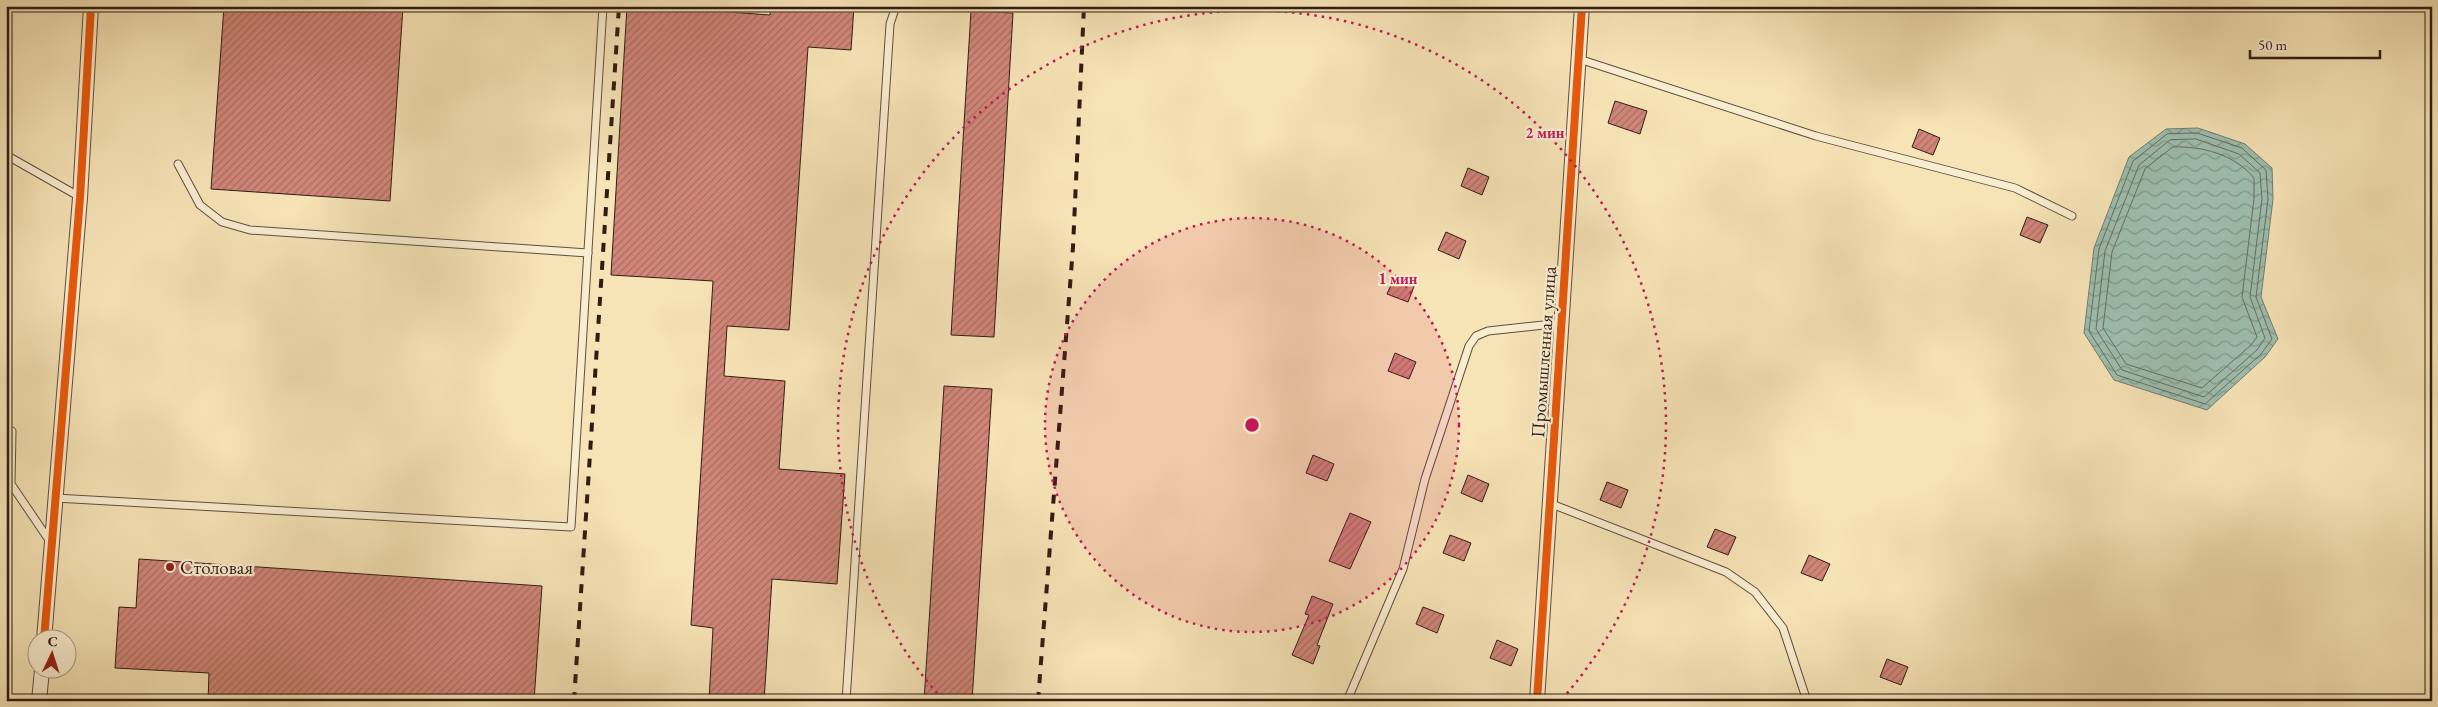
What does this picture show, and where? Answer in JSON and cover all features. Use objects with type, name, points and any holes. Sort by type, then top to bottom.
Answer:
[{"type":"street","points":[[45,630],[80,198],[91,6]]},
{"type":"street","name":"Промышленная улица","points":[[1538,701],[1549,503],[1582,6]]},
{"type":"street","points":[[39,701],[41,680]]},
{"type":"lane","points":[[54,498],[571,528],[603,6]]},
{"type":"lane","points":[[846,701],[890,24],[896,6]]},
{"type":"lane","points":[[1579,59],[1816,136],[2015,188],[2072,216]]},
{"type":"lane","points":[[6,155],[80,198]]},
{"type":"lane","points":[[178,164],[200,205],[222,222],[250,230],[588,253]]},
{"type":"lane","points":[[1347,701],[1403,569],[1425,479],[1469,346],[1476,336],[1488,331],[1562,323]]},
{"type":"lane","points":[[12,431],[12,484],[51,543]]},
{"type":"lane","points":[[1549,503],[1726,572],[1755,592],[1783,628],[1807,701]]},
{"type":"water","points":[[2198,128],[2245,144],[2272,168],[2273,199],[2261,297],[2278,339],[2265,357],[2207,410],[2114,380],[2084,333],[2094,248],[2129,157],[2166,129]]},
{"type":"building","points":[[224,6],[403,6],[390,201],[211,189]]},
{"type":"building","points":[[627,6],[715,6],[715,11],[770,15],[771,6],[854,6],[851,50],[808,47],[789,330],[727,326],[724,376],[785,381],[779,469],[845,474],[837,584],[772,579],[764,701],[709,701],[713,628],[691,625],[713,281],[611,275]]},
{"type":"building","points":[[971,11],[1013,13],[994,337],[951,335]]},
{"type":"building","points":[[1615,101],[1647,111],[1640,134],[1608,123]]},
{"type":"building","points":[[1919,129],[1940,138],[1933,155],[1912,147]]},
{"type":"building","points":[[1468,168],[1489,177],[1482,195],[1461,186]]},
{"type":"building","points":[[2027,217],[2048,225],[2040,243],[2020,235]]},
{"type":"building","points":[[1446,232],[1466,241],[1459,259],[1438,250]]},
{"type":"building","points":[[1395,276],[1415,284],[1408,302],[1387,294]]},
{"type":"building","points":[[1395,353],[1416,362],[1409,379],[1388,371]]},
{"type":"building","points":[[944,386],[992,389],[972,701],[924,701]]},
{"type":"building","points":[[1313,455],[1334,464],[1327,481],[1306,473]]},
{"type":"building","points":[[1468,475],[1489,484],[1482,502],[1461,493]]},
{"type":"building","points":[[1607,482],[1628,490],[1621,508],[1600,500]]},
{"type":"building","points":[[1350,513],[1371,522],[1350,569],[1329,561]]},
{"type":"building","points":[[1715,529],[1736,537],[1728,555],[1707,547]]},
{"type":"building","points":[[1450,535],[1471,543],[1464,561],[1443,553]]},
{"type":"building","points":[[1809,555],[1830,564],[1822,581],[1801,573]]},
{"type":"building","points":[[139,559],[542,586],[534,701],[208,701],[209,673],[115,668],[119,607],[136,608]]},
{"type":"building","points":[[1312,596],[1333,604],[1317,645],[1320,646],[1313,664],[1292,655],[1309,615],[1305,614]]},
{"type":"building","points":[[1423,607],[1444,615],[1437,633],[1416,624]]},
{"type":"building","points":[[1497,640],[1518,649],[1511,666],[1490,658]]},
{"type":"building","points":[[1887,659],[1908,667],[1901,685],[1880,677]]},
{"type":"railway","points":[[574,701],[619,6]]},
{"type":"railway","points":[[1038,701],[1073,247],[1084,6]]},
{"type":"cycle path","points":[[45,630],[80,198],[91,6]]},
{"type":"cycle path","points":[[1537,701],[1582,6]]},
{"type":"place","name":"Столовая","points":[[170,567]]}]
